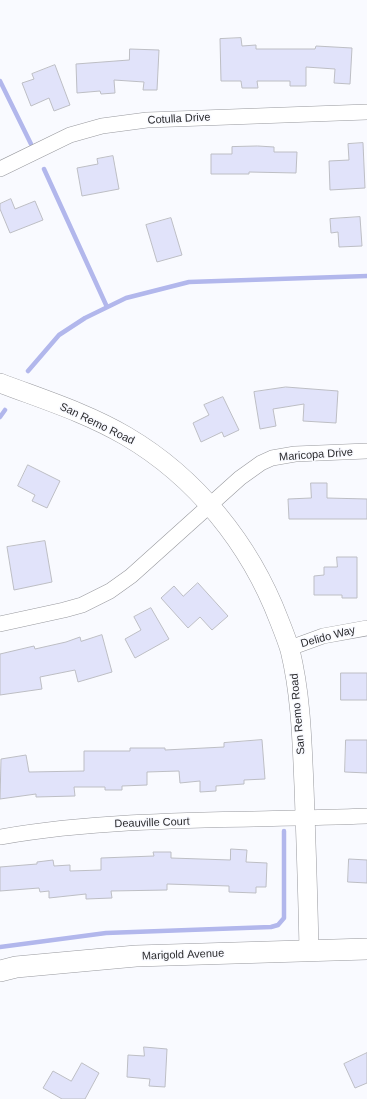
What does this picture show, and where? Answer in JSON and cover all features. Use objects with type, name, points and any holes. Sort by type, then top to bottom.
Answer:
[{"type":"main road","name":"Marigold Avenue","points":[[0,971],[16,967],[136,956],[367,949]]},
{"type":"street","name":"Cotulla Drive","points":[[0,169],[70,135],[108,125],[147,120],[367,112]]},
{"type":"street","name":"San Remo Road","points":[[0,383],[88,418],[126,436],[188,482],[210,505],[238,542],[261,580],[271,599],[290,648],[298,692],[310,951]]},
{"type":"street","name":"Maricopa Drive","points":[[210,505],[250,470],[272,458],[295,454],[367,451]]},
{"type":"street","points":[[0,624],[82,605],[110,590],[131,576],[210,505]]},
{"type":"street","name":"Delido Way","points":[[290,648],[338,632],[367,628]]},
{"type":"street","points":[[305,818],[367,816]]},
{"type":"street","name":"Deauville Court","points":[[0,837],[31,831],[106,825],[305,818]]},
{"type":"building","points":[[241,38],[242,46],[256,45],[256,49],[315,49],[316,46],[352,48],[350,84],[334,83],[335,69],[306,67],[306,86],[290,86],[290,81],[257,81],[258,88],[242,88],[241,81],[221,81],[220,39]]},
{"type":"building","points":[[130,49],[159,50],[157,90],[143,90],[144,82],[114,80],[115,93],[101,94],[100,91],[77,93],[76,64],[129,60]]},
{"type":"building","points":[[55,65],[70,105],[54,111],[49,98],[31,106],[22,83],[34,79],[32,74]]},
{"type":"building","points":[[363,143],[365,188],[330,190],[329,161],[349,160],[348,144]]},
{"type":"building","points":[[232,147],[274,147],[274,152],[297,152],[296,173],[249,172],[249,174],[211,174],[211,154],[232,154]]},
{"type":"building","points":[[113,156],[119,189],[82,196],[77,168],[98,164],[97,159]]},
{"type":"building","points":[[11,199],[15,209],[35,201],[43,220],[10,233],[0,209],[0,204]]},
{"type":"building","points":[[360,217],[362,246],[339,247],[338,232],[331,233],[330,219]]},
{"type":"building","points":[[171,218],[182,255],[157,262],[146,225]]},
{"type":"building","points":[[286,387],[338,391],[336,423],[303,421],[304,404],[273,409],[276,426],[260,429],[254,392]]},
{"type":"building","points":[[223,397],[239,430],[224,437],[222,432],[201,442],[193,423],[209,415],[204,405]]},
{"type":"building","points":[[28,465],[60,481],[47,508],[32,501],[35,495],[18,486]]},
{"type":"building","points":[[311,483],[327,483],[327,498],[367,499],[367,519],[289,519],[288,499],[311,498]]},
{"type":"building","points":[[45,541],[52,582],[14,590],[7,547]]},
{"type":"building","points":[[337,557],[357,557],[357,598],[342,598],[342,595],[314,595],[314,576],[324,575],[324,567],[337,567]]},
{"type":"building","points":[[198,583],[228,616],[212,630],[200,617],[188,628],[161,598],[174,586],[183,596]]},
{"type":"building","points":[[151,608],[169,639],[135,658],[125,639],[141,630],[134,617]]},
{"type":"building","points":[[102,635],[112,672],[78,682],[75,670],[40,677],[42,689],[0,695],[0,654],[34,646],[35,649],[66,642],[80,637],[81,641]]},
{"type":"building","points":[[341,673],[367,673],[367,700],[341,700]]},
{"type":"building","points":[[262,740],[265,779],[244,780],[244,784],[216,786],[216,791],[200,792],[200,781],[180,783],[179,771],[147,772],[147,785],[122,786],[122,790],[105,790],[105,787],[74,787],[75,796],[36,797],[36,794],[0,799],[1,759],[26,755],[29,772],[84,771],[84,751],[130,751],[130,748],[165,748],[165,750],[224,747],[224,743]]},
{"type":"building","points":[[346,740],[367,740],[367,773],[345,772]]},
{"type":"building","points":[[231,849],[247,850],[246,862],[267,863],[266,887],[256,887],[256,893],[229,892],[229,886],[167,884],[167,890],[111,891],[112,898],[86,899],[86,894],[49,898],[49,891],[40,892],[39,888],[0,891],[0,867],[37,864],[37,862],[53,860],[54,866],[70,865],[70,871],[101,870],[101,858],[154,856],[153,852],[171,852],[171,858],[230,860]]},
{"type":"building","points":[[349,859],[367,860],[367,883],[348,882]]},
{"type":"building","points":[[144,1047],[167,1049],[165,1087],[149,1086],[150,1079],[127,1077],[128,1055],[144,1056]]},
{"type":"building","points":[[367,1053],[367,1083],[355,1088],[344,1064]]},
{"type":"building","points":[[82,1063],[99,1073],[85,1099],[62,1099],[43,1088],[53,1071],[71,1081]]},
{"type":"waterway","points":[[0,81],[31,144]]},
{"type":"waterway","points":[[44,169],[107,307]]},
{"type":"waterway","points":[[28,371],[59,335],[85,318],[126,298],[189,282],[367,276]]},
{"type":"waterway","points":[[0,417],[5,410]]},
{"type":"waterway","points":[[0,947],[106,933],[271,927],[278,925],[284,918],[284,831]]}]
